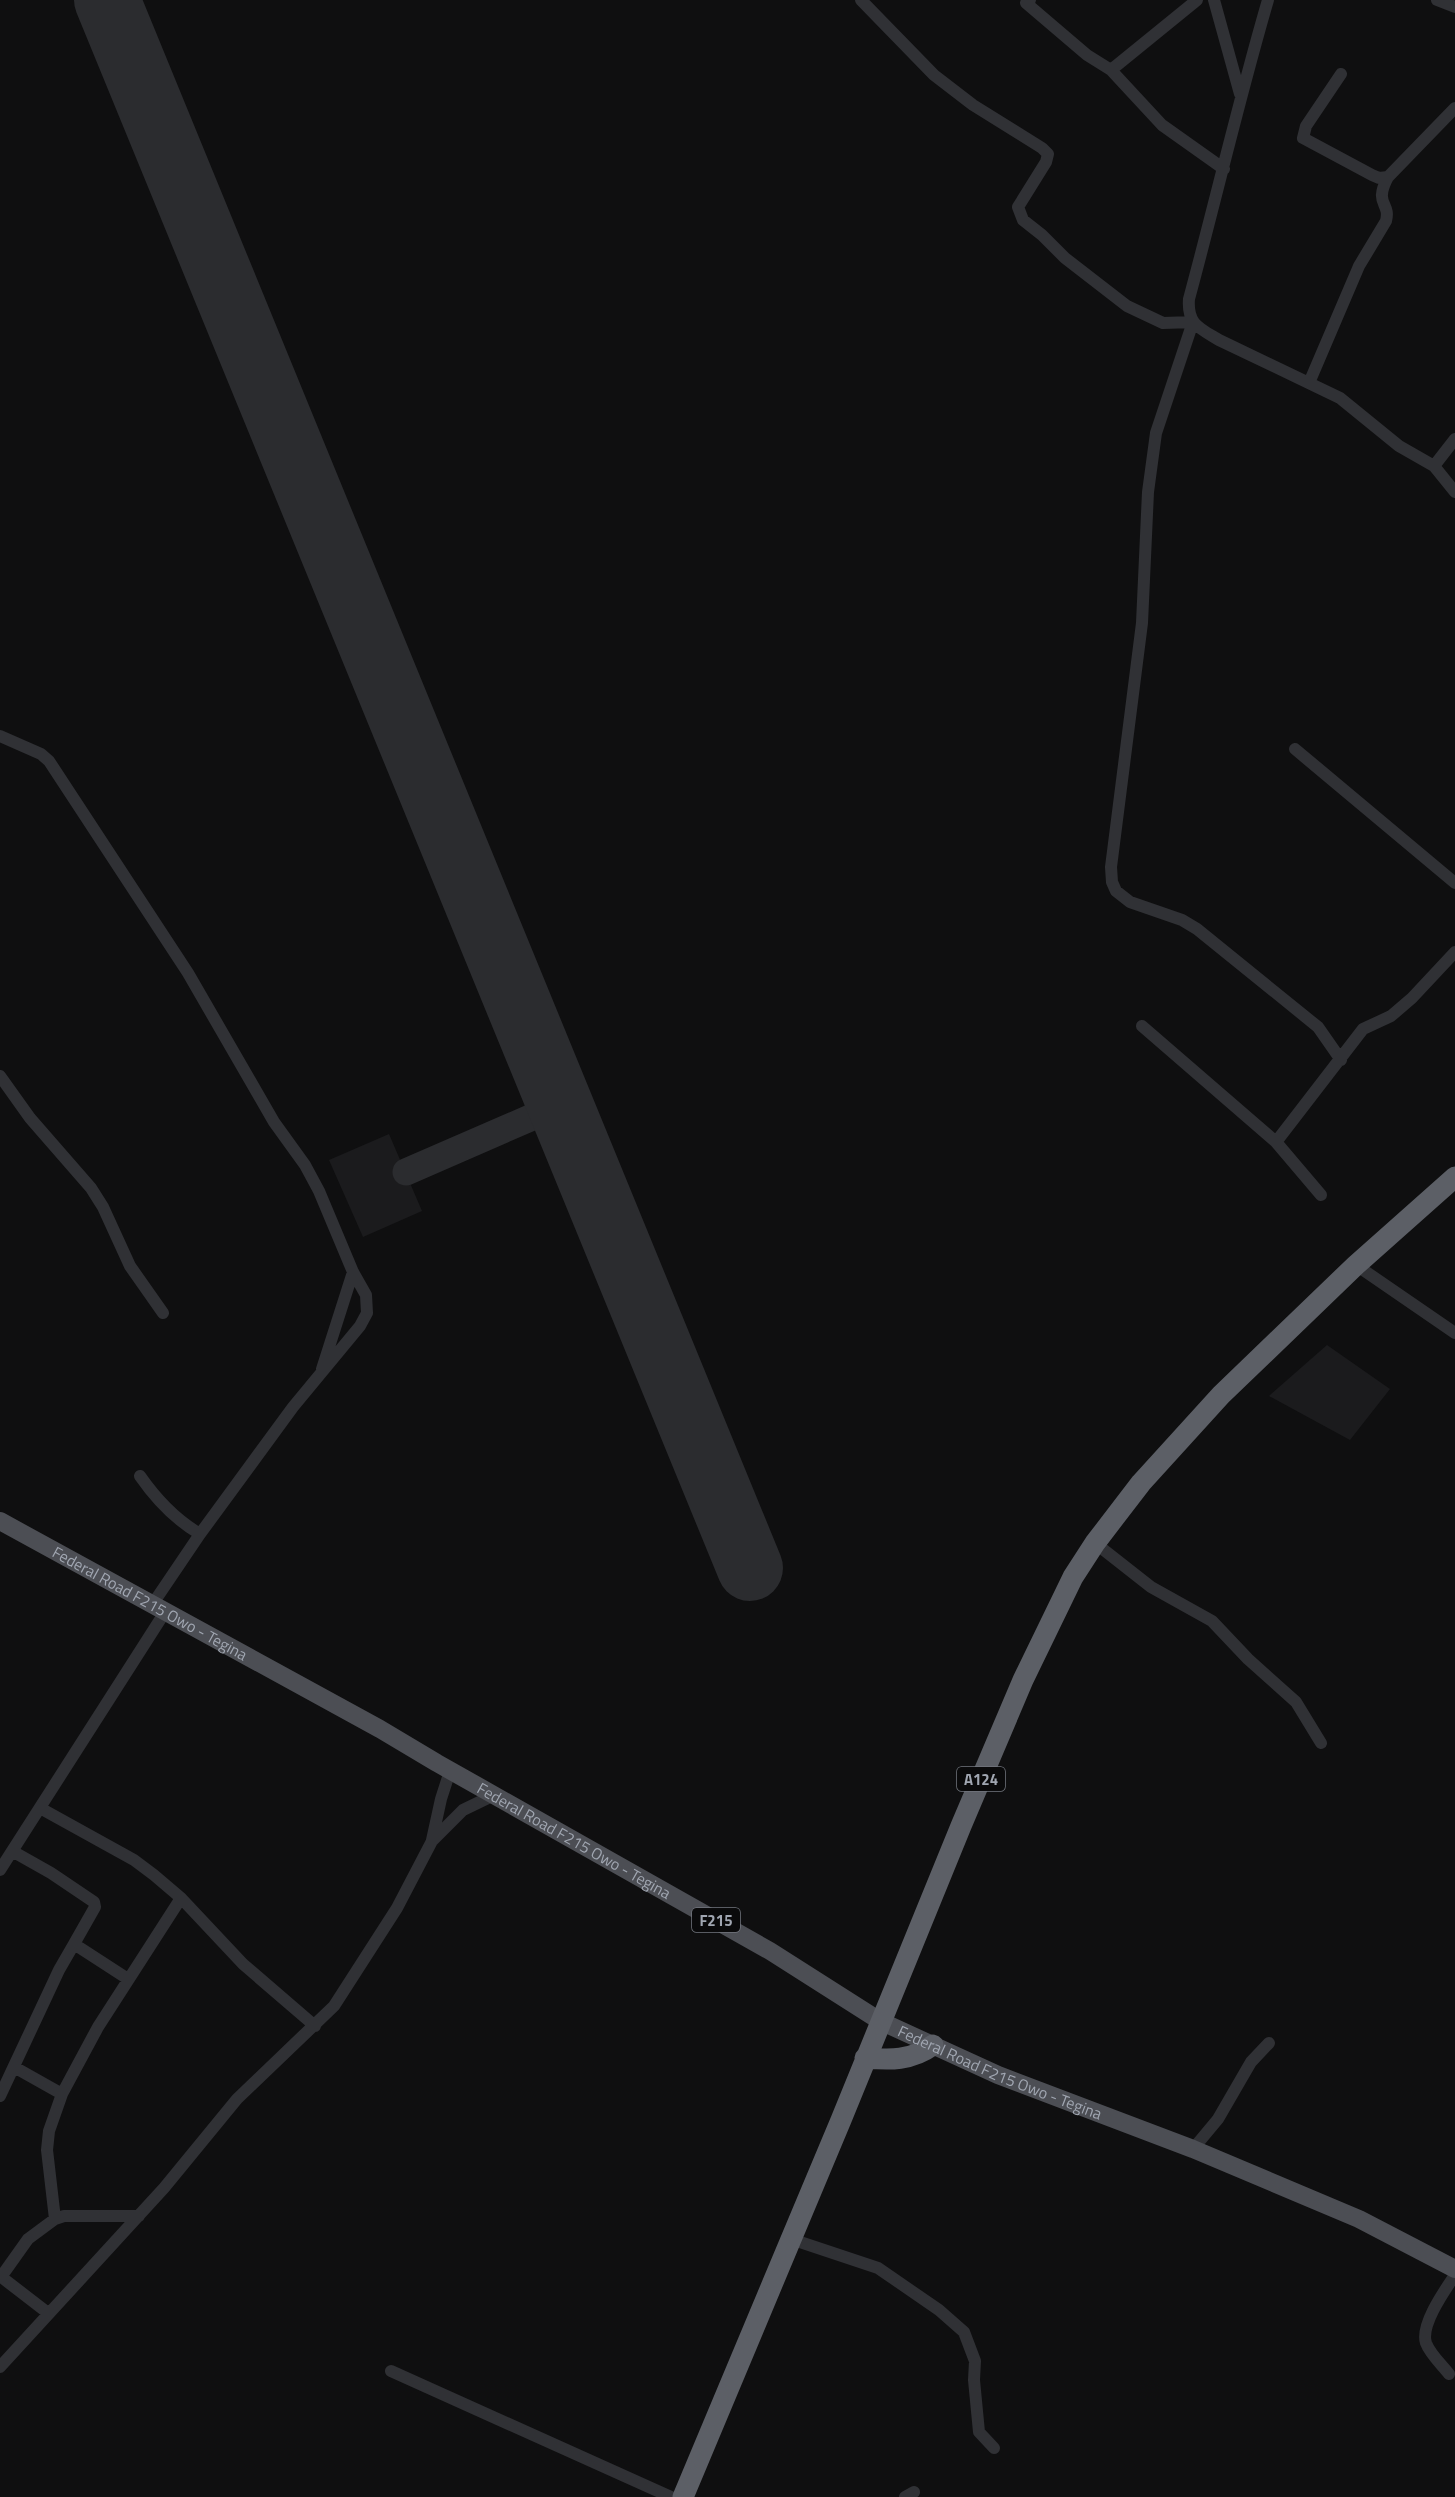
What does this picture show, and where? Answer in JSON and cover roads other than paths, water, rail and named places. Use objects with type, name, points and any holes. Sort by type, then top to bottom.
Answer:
[{"type":"highway","name":"A124","points":[[682,2497],[1027,1671],[1073,1577],[1095,1543],[1142,1483],[1199,1418],[1356,1264],[1455,1177]]},
{"type":"highway","points":[[865,2058],[907,2058],[933,2045]]},
{"type":"main road","name":"Federal Road F215 Owo - Tegina","points":[[0,1521],[380,1729],[450,1771],[770,1951],[880,2021],[998,2075],[1193,2149],[1359,2219],[1455,2269]]},
{"type":"street","points":[[861,0],[934,75],[973,105],[1048,154],[1046,162],[1018,207],[1023,220],[1065,258],[1127,306],[1162,323],[1193,322]]},
{"type":"street","points":[[1111,70],[1197,0]]},
{"type":"street","points":[[1214,0],[1240,96]]},
{"type":"street","points":[[1268,0],[1240,96],[1224,169],[1189,299],[1188,312],[1193,322],[1219,340],[1340,398],[1399,446],[1434,466],[1455,492]]},
{"type":"street","points":[[1437,0],[1455,7]]},
{"type":"street","points":[[1025,1],[1087,55],[1111,70],[1162,125],[1224,169]]},
{"type":"street","points":[[1341,74],[1306,126],[1304,138],[1372,176],[1388,177]]},
{"type":"street","points":[[1309,383],[1359,267],[1386,221],[1388,214],[1380,197],[1388,177],[1455,108]]},
{"type":"street","points":[[1193,322],[1156,433],[1148,492],[1142,623],[1113,850],[1112,882],[1116,891],[1130,902],[1182,920],[1197,929],[1318,1027],[1341,1060]]},
{"type":"street","points":[[1434,466],[1455,439]]},
{"type":"street","points":[[0,736],[41,754],[59,775],[188,973],[274,1122],[305,1165],[319,1191],[353,1272],[366,1295],[367,1313],[343,1348],[322,1370],[200,1534],[159,1608],[40,1808],[0,1870]]},
{"type":"street","points":[[1295,749],[1455,883]]},
{"type":"street","points":[[1276,1142],[1363,1029],[1391,1016],[1412,998],[1455,952]]},
{"type":"street","points":[[1142,1026],[1276,1142],[1321,1195]]},
{"type":"street","points":[[0,1076],[30,1118],[91,1188],[103,1207],[130,1266],[163,1313]]},
{"type":"street","points":[[1356,1264],[1455,1333]]},
{"type":"street","points":[[322,1370],[353,1272]]},
{"type":"street","points":[[140,1476],[171,1512],[186,1526],[200,1534]]},
{"type":"street","points":[[1095,1543],[1151,1587],[1212,1621],[1248,1659],[1296,1702],[1321,1743]]},
{"type":"street","points":[[0,2367],[139,2216],[237,2099],[315,2026],[333,2006],[397,1908],[432,1841],[441,1798],[450,1771]]},
{"type":"street","points":[[432,1841],[463,1810],[494,1795]]},
{"type":"street","points":[[40,1808],[134,1860],[181,1898],[243,1964],[315,2026]]},
{"type":"street","points":[[0,2096],[59,1970],[95,1907],[94,1902],[51,1873],[12,1851]]},
{"type":"street","points":[[55,2219],[47,2150],[49,2131],[62,2094],[128,1979],[181,1898]]},
{"type":"street","points":[[74,1944],[128,1979]]},
{"type":"street","points":[[1193,2149],[1218,2119],[1251,2062],[1269,2043]]},
{"type":"street","points":[[14,2067],[62,2094]]},
{"type":"street","points":[[48,2313],[0,2276],[28,2239],[55,2219],[64,2216],[139,2216]]},
{"type":"street","points":[[791,2239],[878,2268],[939,2310],[964,2332],[975,2361],[974,2380],[979,2432],[994,2448]]},
{"type":"street","points":[[1449,2374],[1426,2344],[1425,2334],[1440,2297],[1455,2275]]},
{"type":"street","points":[[392,2372],[672,2497]]}]
